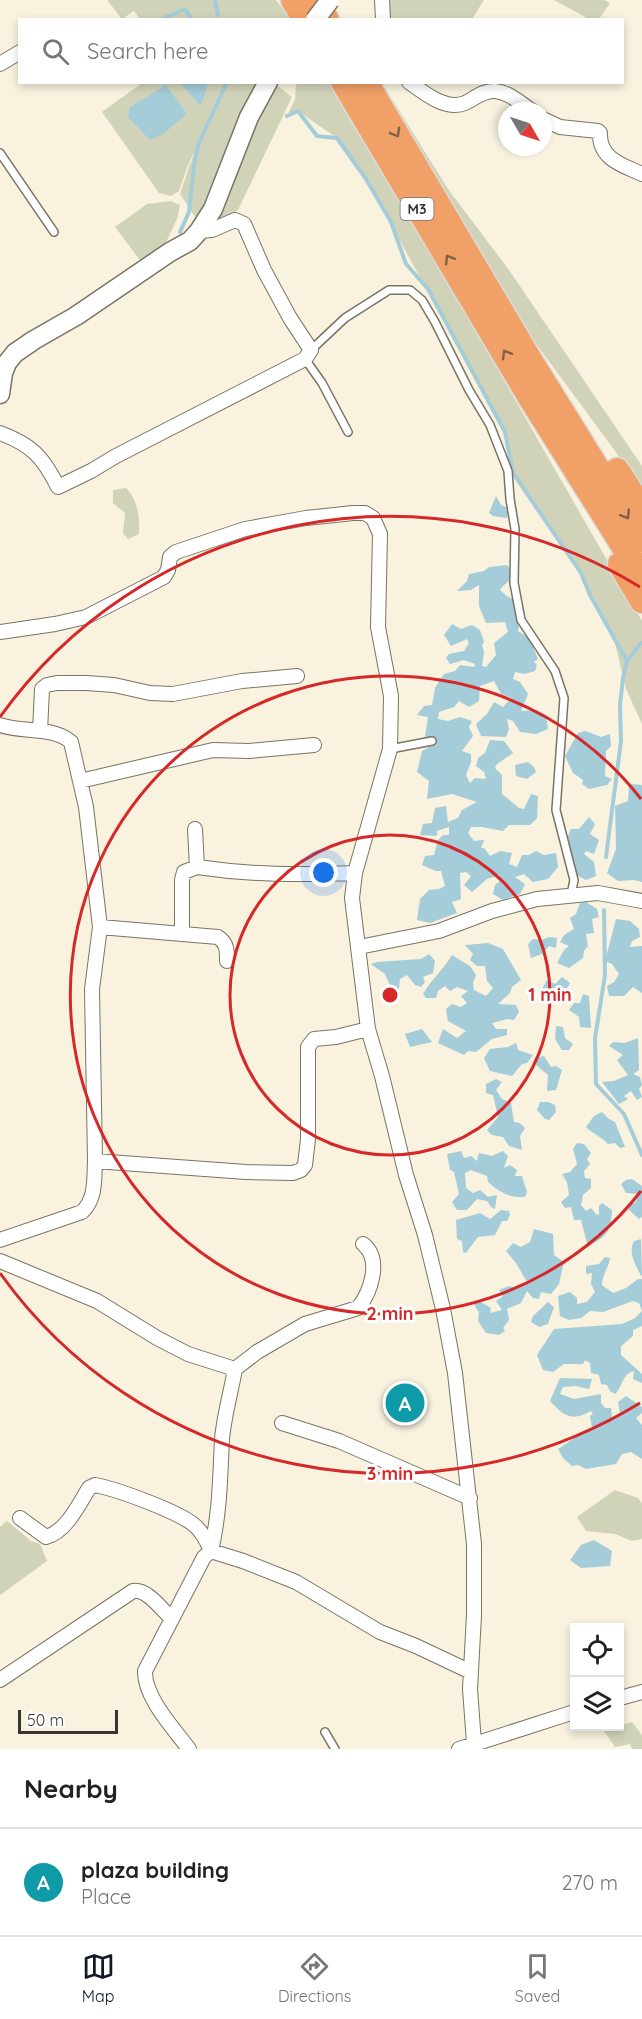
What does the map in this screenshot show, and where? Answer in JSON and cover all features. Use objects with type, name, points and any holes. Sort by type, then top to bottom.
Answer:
[{"type":"highway","points":[[293,0],[304,18]]},
{"type":"highway","points":[[315,0],[326,18]]},
{"type":"highway","name":"M3","points":[[344,84],[532,399],[642,576]]},
{"type":"highway","name":"M3","points":[[367,84],[529,358],[642,540]]},
{"type":"highway","points":[[529,358],[559,384],[642,508]]},
{"type":"highway","points":[[532,399],[532,418],[642,601]]},
{"type":"street","points":[[316,18],[330,0]]},
{"type":"street","points":[[382,0],[383,18]]},
{"type":"street","points":[[0,63],[18,52]]},
{"type":"street","points":[[0,394],[7,363],[15,353],[190,241],[199,231],[213,210],[249,117],[267,84]]},
{"type":"street","points":[[412,84],[442,104],[455,106],[493,90],[508,94],[519,102]]},
{"type":"street","points":[[552,123],[560,127],[598,131],[604,153],[620,164],[642,174]]},
{"type":"street","points":[[0,433],[16,439],[37,454],[47,465],[58,487],[308,355],[264,270],[244,225],[235,220],[212,230],[199,231]]},
{"type":"street","points":[[0,632],[86,617],[164,577],[168,570],[170,557],[176,552],[245,529],[306,518],[365,513],[373,518],[380,534],[378,627],[391,696],[390,749],[355,873],[352,898],[368,1029],[443,1309],[455,1373],[470,1498],[475,1574],[470,1689],[474,1743]]},
{"type":"street","points":[[40,731],[42,689],[57,683],[114,685],[150,693],[173,694],[243,681],[297,676]]},
{"type":"street","points":[[0,726],[40,731],[65,737],[71,742],[86,807],[100,927],[92,989],[95,1161],[93,1191],[89,1205],[82,1212],[0,1240]]},
{"type":"street","points":[[80,781],[213,750],[249,751],[314,745]]},
{"type":"street","points":[[195,829],[196,867]]},
{"type":"street","points":[[182,933],[182,880],[184,872],[196,867],[240,874],[355,873]]},
{"type":"street","points":[[359,947],[439,931],[512,905],[537,899],[598,893],[642,902]]},
{"type":"street","points":[[100,927],[218,938],[227,947],[227,961]]},
{"type":"street","points":[[95,1161],[246,1172],[293,1173],[301,1170],[304,1165],[308,1138],[308,1047],[314,1039],[336,1037],[368,1029]]},
{"type":"street","points":[[189,1749],[163,1715],[144,1680],[145,1671],[204,1557],[211,1551],[221,1490],[222,1438],[235,1370],[257,1352],[305,1324],[358,1308],[369,1291],[373,1269],[373,1256],[370,1249],[363,1244]]},
{"type":"street","points":[[0,1261],[97,1301],[188,1354],[235,1370]]},
{"type":"street","points":[[282,1423],[339,1441],[470,1498]]},
{"type":"street","points":[[20,1518],[46,1537],[54,1535],[89,1488],[95,1485],[171,1512],[192,1523],[201,1531],[211,1551],[296,1582],[380,1632],[471,1672]]},
{"type":"street","points":[[0,1680],[133,1591],[139,1590],[145,1593],[172,1619]]},
{"type":"street","points":[[624,1697],[642,1692]]},
{"type":"street","points":[[459,1749],[570,1713]]},
{"type":"lane","points":[[0,153],[54,232]]},
{"type":"lane","points":[[348,432],[308,355],[345,318],[389,290],[410,290],[427,307],[469,390],[490,425],[508,471],[515,529],[514,583],[521,620],[555,671],[564,698],[556,810],[574,880],[571,895]]},
{"type":"lane","points":[[390,749],[432,741]]},
{"type":"lane","points":[[326,1732],[335,1749]]},
{"type":"green space","points":[[107,0],[276,0],[289,18],[139,18],[134,11],[121,18]]},
{"type":"green space","points":[[389,0],[484,0],[473,18],[388,18]]},
{"type":"green space","points":[[554,0],[604,0],[610,3],[600,18],[587,18]]},
{"type":"green space","points":[[141,84],[227,84],[209,124],[228,84],[260,84],[208,201],[195,217],[180,194],[190,164],[202,139],[188,165],[179,191],[171,196],[159,193],[102,112]]},
{"type":"green space","points":[[273,84],[292,97],[238,210],[222,221],[218,218],[257,115]]},
{"type":"green space","points":[[296,84],[330,84],[444,276],[642,621],[642,724],[626,689],[613,635],[577,569],[513,473],[505,432],[366,179],[337,138],[298,111],[287,116],[295,99]]},
{"type":"green space","points":[[374,84],[383,84],[448,189],[509,270],[642,466],[642,491],[615,451],[486,276]]},
{"type":"green space","points":[[171,201],[180,205],[177,219],[162,251],[143,264],[115,227],[147,204]]},
{"type":"green space","points":[[126,488],[136,504],[139,522],[139,534],[128,539],[123,533],[125,513],[113,503],[113,490]]},
{"type":"green space","points":[[615,1490],[638,1498],[642,1503],[642,1539],[632,1541],[615,1534],[586,1531],[577,1517]]},
{"type":"green space","points":[[7,1521],[31,1541],[40,1544],[47,1561],[0,1595],[0,1527]]},
{"type":"green space","points":[[632,1722],[642,1735],[642,1749],[632,1749],[630,1744],[615,1747],[604,1731],[624,1731],[624,1725]]},
{"type":"water","points":[[181,84],[208,84],[201,106]]},
{"type":"water","points":[[166,85],[187,114],[163,134],[150,140],[128,117],[130,107]]},
{"type":"water","points":[[496,496],[501,505],[510,509],[507,518],[493,516],[489,513]]},
{"type":"water","points":[[507,565],[512,571],[511,579],[500,590],[516,600],[520,611],[515,618],[517,620],[520,616],[518,631],[529,638],[538,659],[534,662],[537,665],[535,671],[524,674],[515,672],[513,679],[520,682],[528,694],[521,711],[537,710],[546,715],[548,729],[536,734],[520,732],[513,721],[507,719],[509,729],[506,737],[481,736],[476,724],[487,714],[494,702],[503,707],[511,698],[501,694],[494,681],[480,686],[479,701],[469,707],[459,701],[454,707],[439,712],[438,719],[448,721],[460,717],[472,721],[469,727],[473,736],[462,751],[471,754],[471,762],[466,775],[470,783],[475,778],[486,779],[484,772],[476,766],[478,758],[485,753],[490,740],[504,741],[513,753],[495,768],[502,775],[502,794],[519,808],[524,809],[531,794],[538,796],[537,818],[530,825],[509,825],[503,831],[471,827],[468,833],[474,841],[484,840],[481,848],[484,848],[490,856],[500,851],[512,853],[509,864],[517,867],[522,855],[529,855],[536,851],[544,855],[556,853],[558,867],[548,879],[533,882],[524,874],[515,877],[525,884],[520,894],[503,900],[493,894],[495,885],[501,880],[499,875],[487,879],[472,892],[464,885],[471,876],[466,872],[460,873],[461,899],[452,902],[457,913],[430,923],[417,920],[420,899],[429,890],[445,886],[441,871],[422,865],[425,856],[434,855],[438,840],[443,835],[449,835],[449,827],[437,831],[437,836],[420,835],[423,824],[432,823],[435,808],[446,806],[448,822],[458,818],[462,810],[477,802],[452,794],[427,799],[429,781],[417,772],[422,751],[433,745],[435,739],[425,737],[428,717],[417,715],[424,706],[432,705],[435,688],[444,674],[455,671],[460,665],[474,667],[475,664],[464,660],[450,664],[446,658],[449,654],[464,651],[469,643],[467,639],[451,646],[444,635],[452,624],[461,629],[472,625],[480,630],[484,642],[482,666],[486,667],[496,655],[494,643],[508,632],[505,622],[486,623],[479,606],[479,585],[471,590],[457,591],[467,581],[469,574],[484,571],[489,567]]},
{"type":"water","points":[[585,731],[601,737],[610,734],[611,746],[606,751],[605,776],[612,779],[607,785],[589,789],[582,784],[583,780],[573,773],[565,756],[578,733]]},
{"type":"water","points":[[528,762],[536,772],[527,779],[516,776],[515,765]]},
{"type":"water","points":[[629,784],[642,785],[642,882],[618,881],[607,873],[616,849],[615,806],[628,801]]},
{"type":"water","points":[[589,817],[595,824],[590,834],[599,840],[594,854],[586,851],[584,854],[594,862],[596,876],[586,880],[575,874],[570,848],[566,841],[571,829],[579,829]]},
{"type":"water","points":[[586,902],[597,909],[599,917],[592,919],[594,933],[586,934],[588,946],[583,958],[569,968],[557,963],[569,946],[560,942],[564,935],[574,929],[570,918],[576,914],[580,903]]},
{"type":"water","points":[[616,919],[630,921],[639,929],[640,937],[632,941],[630,947],[642,946],[642,993],[633,987],[624,996],[609,996],[607,986],[614,982],[619,974],[612,964],[605,961]]},
{"type":"water","points":[[549,937],[557,938],[556,948],[549,946],[542,954],[531,958],[528,944],[533,939],[541,940]]},
{"type":"water","points":[[488,943],[503,949],[521,980],[498,1004],[516,1005],[519,1012],[514,1020],[508,1019],[492,1023],[496,1029],[507,1029],[507,1035],[492,1039],[476,1052],[468,1051],[464,1055],[438,1043],[443,1029],[457,1038],[466,1031],[448,1021],[446,1009],[452,1004],[461,1007],[467,1003],[461,996],[468,991],[457,987],[450,991],[445,986],[438,991],[436,998],[426,998],[423,994],[452,955],[470,966],[476,975],[473,983],[474,990],[486,996],[493,988],[487,981],[485,966],[477,966],[470,960],[473,954],[465,945]]},
{"type":"water","points":[[429,954],[435,961],[433,973],[423,977],[425,982],[421,987],[415,985],[407,975],[400,979],[399,989],[391,988],[385,974],[371,964],[421,959]]},
{"type":"water","points":[[562,977],[570,983],[565,992],[568,995],[561,1002],[552,997],[545,999],[539,994],[547,980],[555,984]]},
{"type":"water","points":[[583,994],[589,996],[591,1028],[580,1027],[579,1017],[569,1010],[574,1003],[580,1003]]},
{"type":"water","points":[[556,1026],[563,1027],[565,1038],[573,1044],[569,1050],[562,1050],[555,1039]]},
{"type":"water","points":[[422,1029],[432,1042],[410,1047],[405,1034]]},
{"type":"water","points":[[638,1038],[639,1070],[633,1074],[640,1077],[642,1085],[639,1089],[642,1097],[637,1100],[631,1091],[624,1096],[628,1099],[619,1104],[602,1082],[614,1081],[628,1075],[617,1060],[623,1055],[609,1046],[613,1042],[625,1043]]},
{"type":"water","points":[[516,1043],[518,1050],[533,1055],[527,1063],[522,1064],[512,1076],[490,1071],[484,1058],[490,1049],[508,1047]]},
{"type":"water","points":[[544,1056],[551,1067],[556,1066],[562,1070],[556,1090],[547,1091],[548,1075],[536,1065],[535,1058]]},
{"type":"water","points":[[496,1079],[502,1082],[496,1090],[502,1099],[511,1103],[514,1122],[520,1123],[525,1128],[520,1136],[522,1150],[509,1146],[503,1137],[492,1135],[487,1130],[498,1117],[493,1095],[486,1093],[486,1084]]},
{"type":"water","points":[[540,1102],[555,1105],[556,1112],[549,1120],[537,1110]]},
{"type":"water","points":[[602,1112],[615,1122],[625,1147],[620,1148],[615,1143],[608,1144],[586,1127],[594,1116]]},
{"type":"water","points":[[577,1143],[584,1144],[591,1153],[587,1159],[590,1164],[584,1171],[585,1178],[591,1179],[591,1188],[583,1195],[581,1205],[586,1211],[591,1208],[597,1215],[602,1203],[612,1210],[611,1223],[607,1232],[588,1247],[581,1220],[574,1220],[571,1207],[565,1208],[561,1202],[569,1195],[567,1182],[562,1174],[570,1172],[577,1164],[573,1149]]},
{"type":"water","points":[[461,1151],[464,1158],[471,1156],[477,1161],[479,1153],[492,1156],[503,1151],[508,1156],[504,1168],[510,1165],[517,1170],[515,1176],[522,1176],[527,1192],[525,1197],[510,1196],[501,1192],[488,1182],[487,1176],[471,1170],[465,1173],[466,1188],[473,1193],[480,1190],[488,1197],[497,1195],[495,1209],[487,1201],[477,1199],[467,1210],[457,1210],[452,1202],[459,1194],[447,1154]]},
{"type":"water","points":[[632,1179],[642,1186],[642,1217],[639,1219],[627,1208],[628,1203],[635,1203],[639,1194],[626,1193],[621,1184]]},
{"type":"water","points":[[501,1210],[509,1211],[510,1215],[507,1221],[502,1221],[495,1235],[478,1237],[466,1253],[463,1252],[462,1241],[457,1239],[456,1220],[480,1213],[490,1219]]},
{"type":"water","points":[[534,1229],[553,1234],[554,1255],[564,1262],[559,1284],[551,1294],[541,1292],[539,1299],[533,1298],[527,1291],[521,1303],[507,1309],[509,1320],[503,1328],[505,1331],[499,1335],[486,1333],[478,1321],[479,1312],[474,1305],[479,1301],[491,1308],[490,1313],[502,1310],[496,1301],[503,1296],[499,1290],[509,1286],[518,1287],[527,1282],[506,1251],[513,1243],[521,1247],[530,1242]]},
{"type":"water","points":[[641,1239],[641,1276],[633,1258],[632,1245],[634,1241]]},
{"type":"water","points":[[605,1257],[610,1258],[602,1285],[613,1293],[642,1279],[642,1311],[639,1303],[633,1301],[603,1312],[590,1311],[581,1318],[569,1320],[560,1316],[558,1296],[570,1292],[577,1298],[577,1304],[587,1302],[595,1292],[591,1284],[592,1273],[586,1274],[586,1266],[599,1264]]},
{"type":"water","points":[[548,1302],[554,1307],[548,1324],[539,1327],[531,1322],[533,1316]]},
{"type":"water","points":[[642,1311],[642,1326],[633,1330],[633,1336],[621,1346],[621,1355],[642,1374],[642,1383],[633,1379],[634,1371],[625,1377],[615,1394],[607,1385],[601,1384],[599,1375],[591,1373],[590,1363],[585,1360],[583,1364],[564,1364],[553,1372],[543,1370],[537,1355],[554,1329],[622,1324],[635,1318]]},
{"type":"water","points":[[560,1378],[592,1379],[589,1389],[576,1386],[563,1387],[560,1394],[574,1399],[601,1394],[601,1403],[605,1408],[611,1408],[612,1418],[620,1413],[618,1402],[626,1396],[642,1407],[642,1413],[636,1418],[642,1425],[642,1459],[631,1452],[622,1454],[616,1464],[586,1469],[578,1465],[572,1466],[563,1458],[558,1449],[592,1427],[590,1416],[593,1414],[591,1411],[578,1416],[568,1416],[550,1401]]},
{"type":"water","points":[[594,1540],[612,1551],[610,1566],[581,1568],[570,1560],[581,1545]]},
{"type":"waterway","points":[[215,0],[218,15]]},
{"type":"waterway","points":[[165,18],[185,9],[191,18]]},
{"type":"waterway","points":[[180,232],[189,212],[199,143],[226,84]]},
{"type":"waterway","points":[[287,116],[298,111],[317,136],[337,138],[366,179],[391,222],[406,264],[428,289],[505,432],[513,473],[581,573],[590,595],[627,661]]},
{"type":"waterway","points":[[606,857],[621,741],[620,705],[623,678],[627,661],[641,643]]},
{"type":"waterway","points":[[604,910],[605,975],[595,1038],[596,1084],[624,1114],[642,1155]]},
{"type":"place","name":"plaza building","points":[[405,1403]]}]
